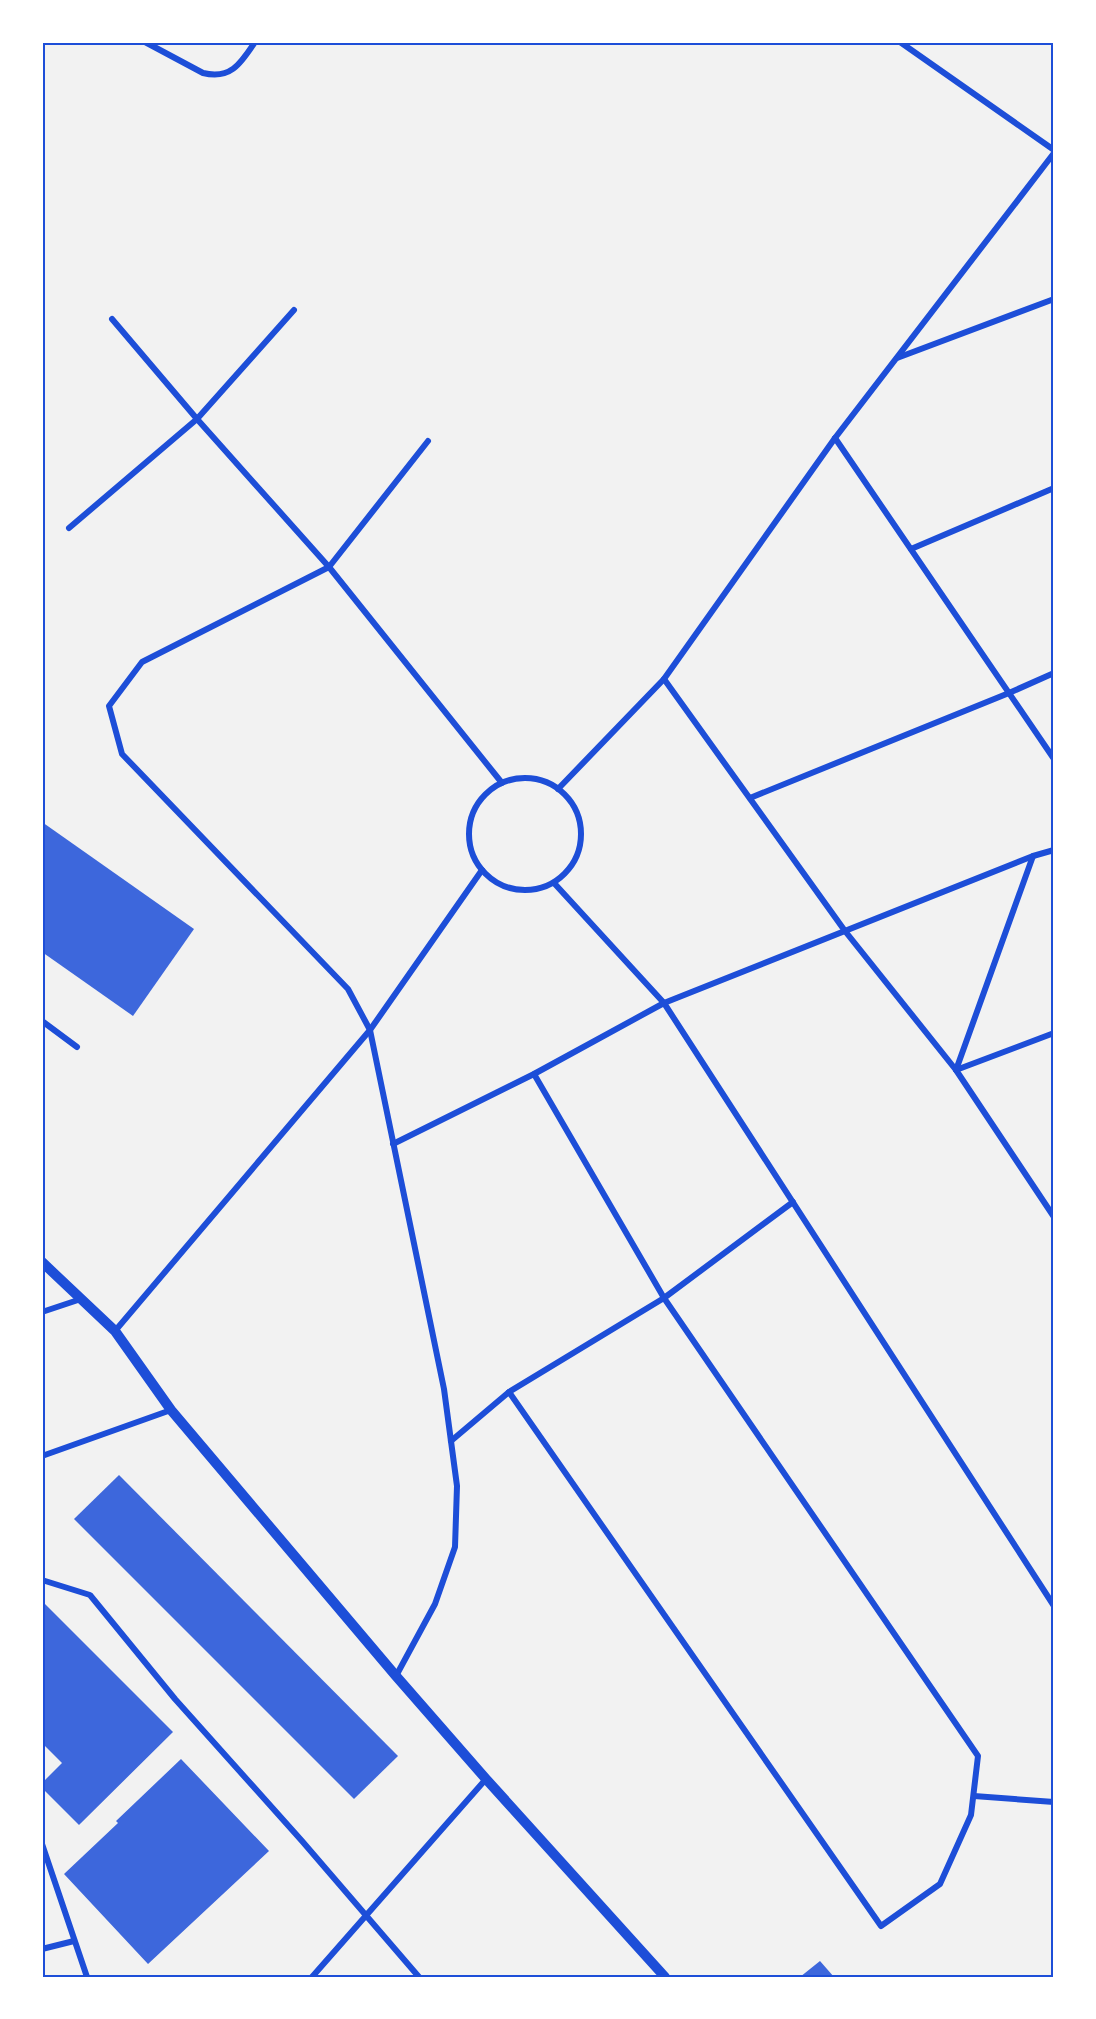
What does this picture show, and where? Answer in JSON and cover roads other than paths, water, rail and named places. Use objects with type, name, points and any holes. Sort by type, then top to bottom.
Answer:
[{"type":"street","points":[[145,42],[203,73],[214,75],[225,74],[232,70],[244,59],[255,42]]},
{"type":"street","points":[[558,789],[664,679],[835,438],[1054,152],[900,42]]},
{"type":"street","points":[[897,358],[1054,299]]},
{"type":"street","points":[[69,528],[197,419],[294,310]]},
{"type":"street","points":[[112,319],[197,419],[329,567],[501,783]]},
{"type":"street","points":[[835,438],[1054,759]]},
{"type":"street","points":[[396,1676],[435,1604],[455,1547],[457,1486],[444,1389],[370,1030],[348,989],[122,754],[109,706],[142,662],[329,567],[428,441]]},
{"type":"street","points":[[911,549],[1054,488]]},
{"type":"street","points":[[750,798],[1054,673]]},
{"type":"street","points":[[664,679],[845,931],[956,1070],[1054,1217]]},
{"type":"street","points":[[521,778],[540,780],[558,789],[572,804],[580,821],[580,846],[573,864],[554,883],[536,890],[517,890],[498,884],[482,870],[472,854],[468,834],[472,815],[482,799],[501,783],[521,778]]},
{"type":"street","points":[[393,1144],[534,1074],[664,1003],[1033,856],[1054,850]]},
{"type":"street","points":[[956,1070],[1033,856]]},
{"type":"street","points":[[115,1330],[370,1030],[482,870]]},
{"type":"street","points":[[554,883],[664,1003],[1054,1606]]},
{"type":"street","points":[[42,1021],[77,1047]]},
{"type":"street","points":[[956,1070],[1054,1033]]},
{"type":"street","points":[[509,1392],[881,1926],[940,1884],[971,1815],[978,1756],[664,1299],[534,1074]]},
{"type":"street","points":[[451,1441],[509,1392],[664,1299],[793,1202]]},
{"type":"street","points":[[42,1262],[115,1330],[171,1410],[396,1676],[665,1977]]},
{"type":"street","points":[[42,1312],[81,1299]]},
{"type":"street","points":[[42,1456],[171,1410]]},
{"type":"street","points":[[42,1580],[90,1595],[175,1700],[419,1977]]},
{"type":"street","points":[[312,1977],[486,1779]]},
{"type":"street","points":[[974,1796],[1054,1802]]},
{"type":"street","points":[[42,1844],[87,1977]]},
{"type":"street","points":[[42,1949],[74,1941]]}]
